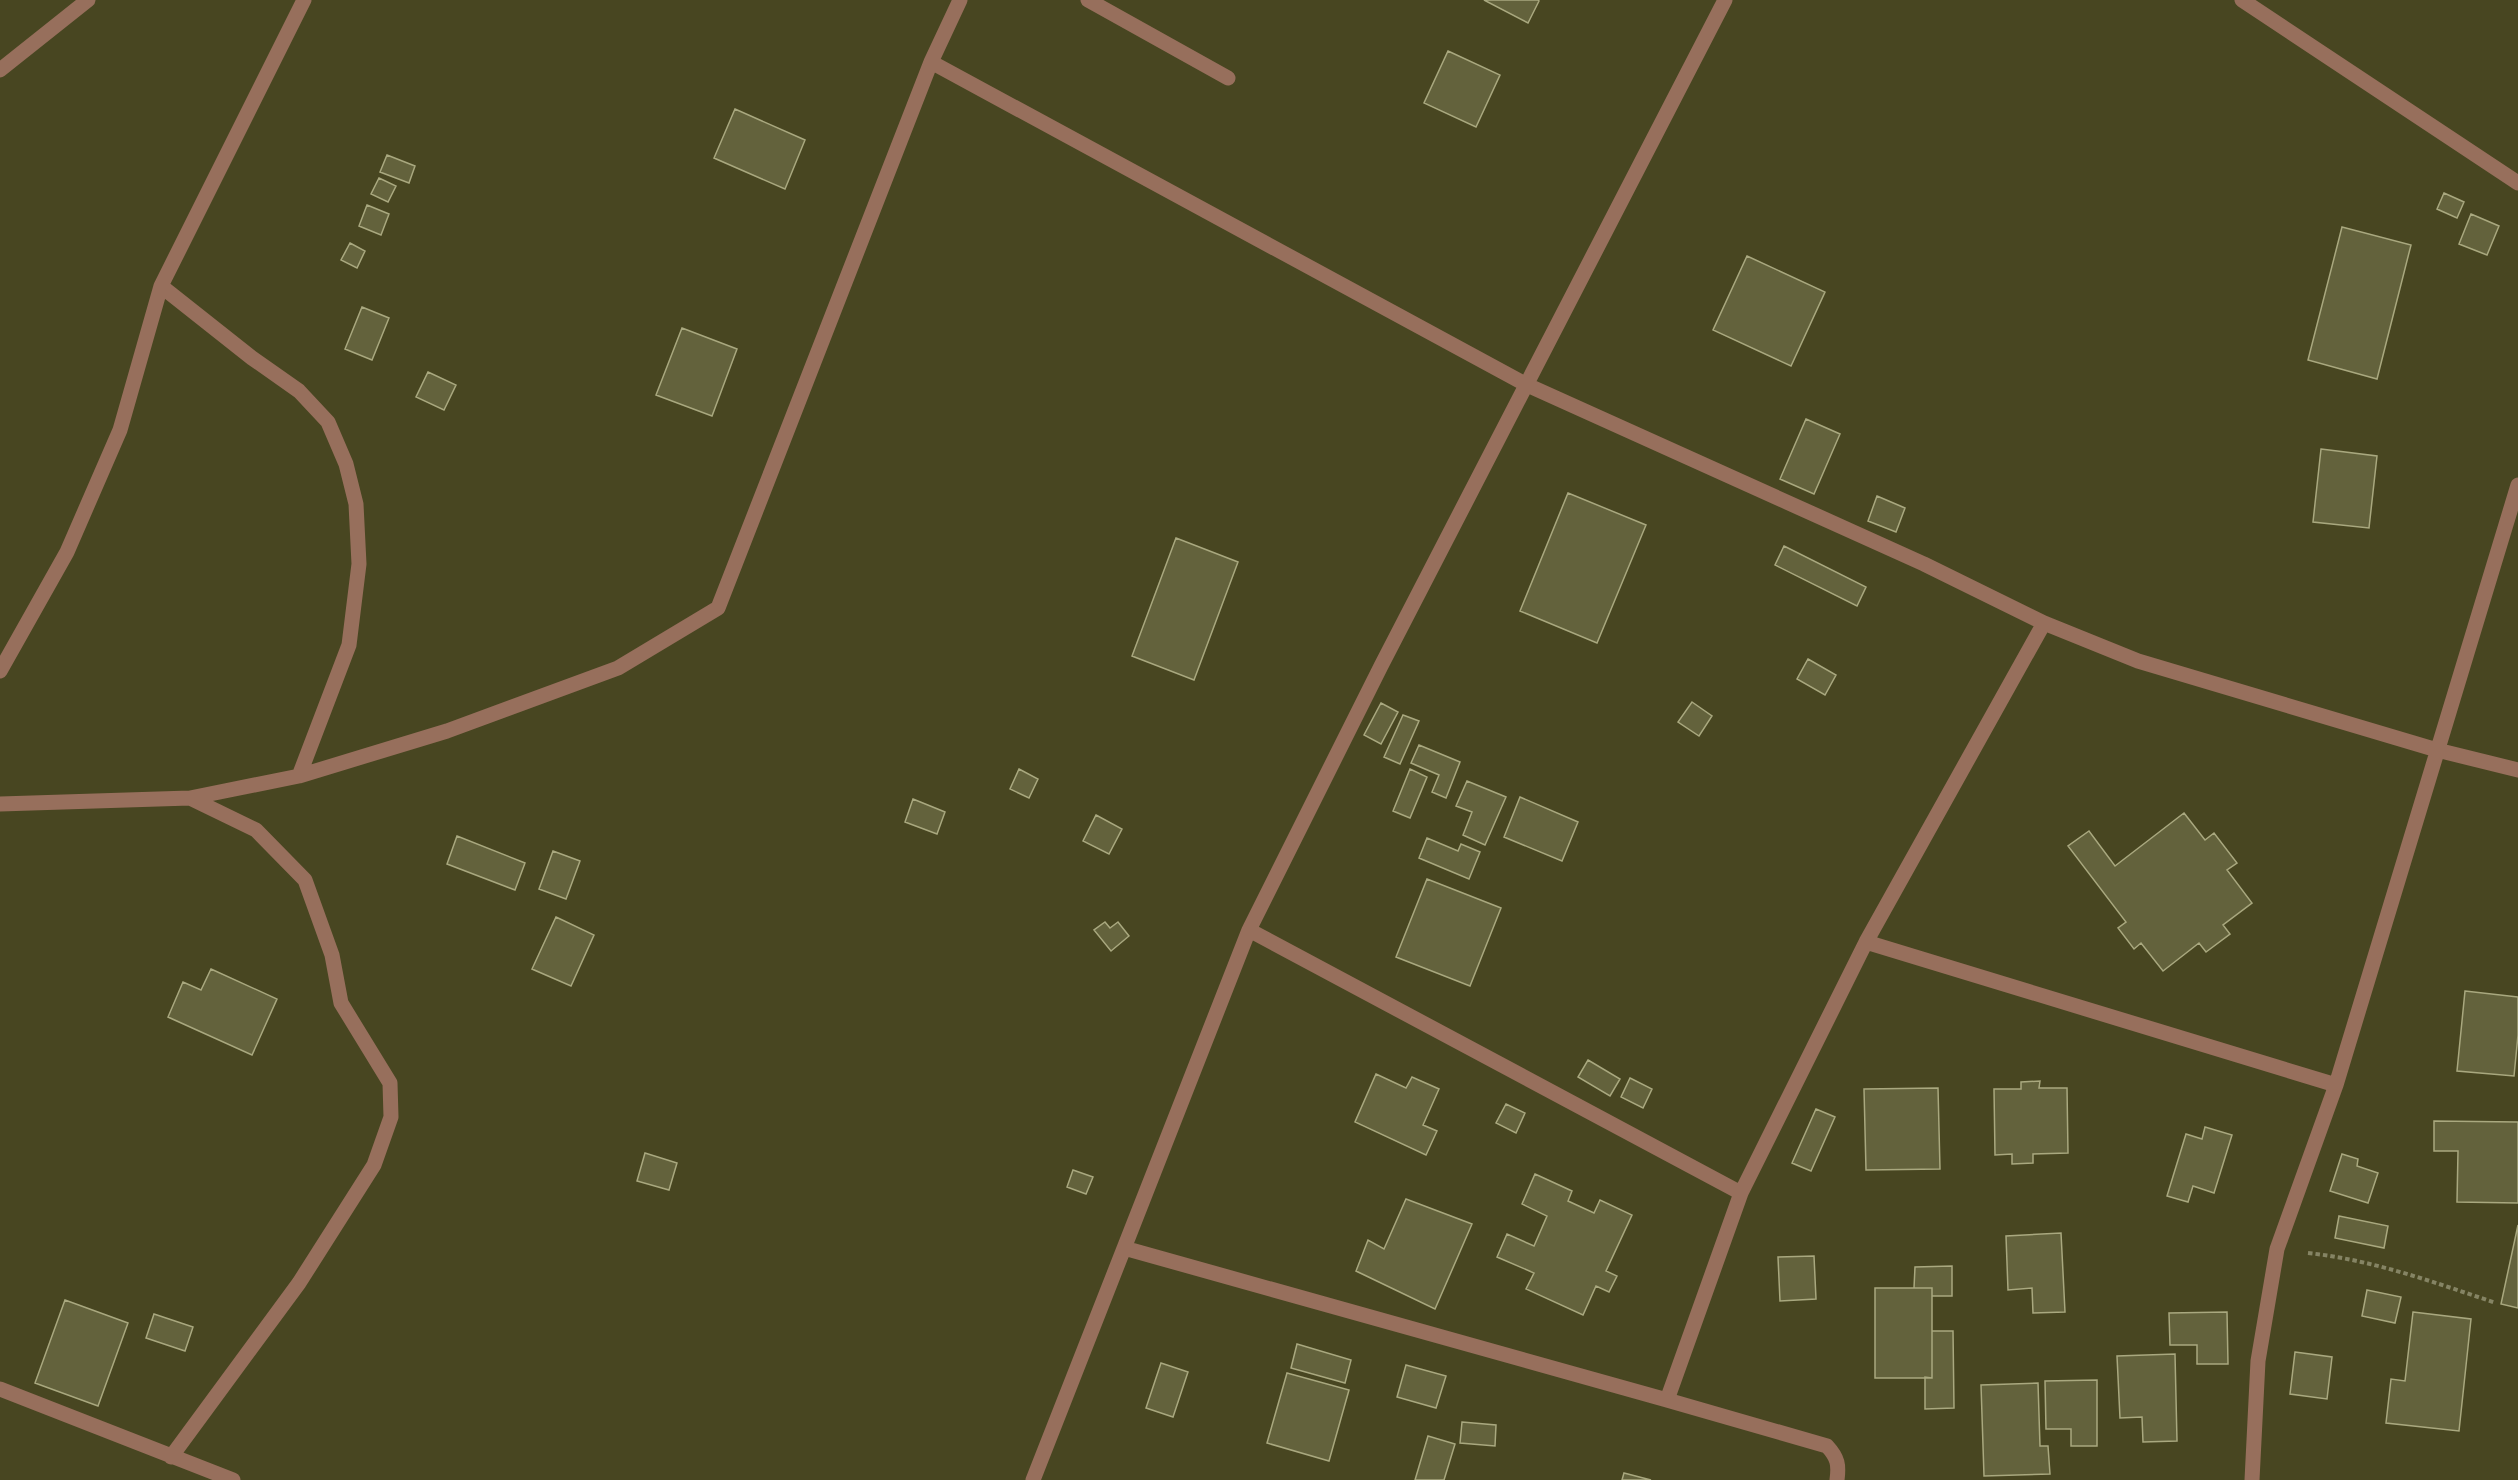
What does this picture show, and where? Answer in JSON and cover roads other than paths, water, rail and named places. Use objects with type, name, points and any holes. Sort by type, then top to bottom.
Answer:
[{"type":"street","points":[[0,70],[88,0]]},
{"type":"street","points":[[0,671],[67,552],[120,430],[160,286],[304,0]]},
{"type":"street","points":[[0,804],[190,798],[299,776],[447,731],[618,668],[718,608],[931,62],[960,0]]},
{"type":"street","points":[[1088,0],[1228,78]]},
{"type":"street","points":[[1033,1480],[1249,930],[1525,384],[1725,0]]},
{"type":"street","points":[[2242,0],[2518,183]]},
{"type":"street","points":[[931,62],[1525,384],[1924,564],[2044,622],[2138,661],[2436,750],[2518,770]]},
{"type":"street","points":[[160,286],[252,358],[299,391],[328,422],[346,464],[356,504],[359,564],[349,645],[299,776]]},
{"type":"street","points":[[2252,1480],[2258,1360],[2277,1249],[2336,1085],[2518,486]]},
{"type":"street","points":[[1667,1400],[1741,1193],[1866,942],[2044,622]]},
{"type":"street","points":[[171,1457],[299,1283],[374,1165],[391,1117],[390,1083],[341,1003],[332,955],[305,880],[256,830],[190,798]]},
{"type":"street","points":[[1249,930],[1741,1193]]},
{"type":"street","points":[[1866,942],[2336,1085]]},
{"type":"street","points":[[1124,1248],[1827,1446],[1836,1456],[1839,1467],[1837,1480]]},
{"type":"street","points":[[0,1389],[233,1480]]}]
